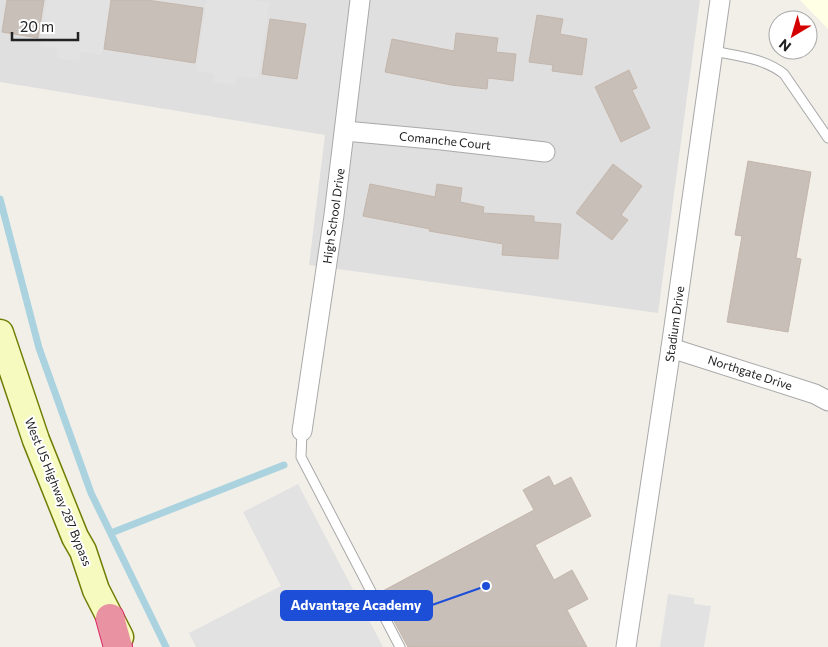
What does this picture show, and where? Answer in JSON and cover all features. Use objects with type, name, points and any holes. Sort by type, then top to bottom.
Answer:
[{"type":"highway","points":[[110,618],[118,647]]},
{"type":"main road","name":"West US Highway 287 Bypass","points":[[0,333],[36,440],[75,537],[83,551],[96,590],[125,647]]},
{"type":"street","name":"High School Drive","points":[[302,431],[345,131],[360,0]]},
{"type":"street","name":"Stadium Drive","points":[[629,644],[720,0]]},
{"type":"street","name":"Comanche Court","points":[[345,131],[545,152]]},
{"type":"street","name":"Northgate Drive","points":[[671,348],[815,394],[828,401]]},
{"type":"lane","points":[[713,52],[757,60],[775,67],[784,74],[828,138]]},
{"type":"lane","points":[[302,431],[301,457],[400,647]]},
{"type":"shaded area","points":[[0,0],[700,0],[658,313],[309,265],[325,135],[0,82]]},
{"type":"shaded area","points":[[47,0],[110,0],[102,55],[81,51],[79,61],[57,58],[58,49],[40,46]]},
{"type":"shaded area","points":[[207,0],[255,0],[270,2],[258,79],[237,76],[236,86],[213,82],[214,74],[196,71]]},
{"type":"shaded area","points":[[800,0],[828,0],[828,29],[818,19],[818,10],[810,10]]},
{"type":"shaded area","points":[[298,484],[383,647],[196,647],[189,633],[281,586],[243,512]]},
{"type":"shaded area","points":[[668,594],[694,598],[694,604],[711,606],[704,647],[660,647]]},
{"type":"building","points":[[7,0],[44,0],[38,38],[2,32]]},
{"type":"building","points":[[111,0],[147,0],[203,8],[195,63],[104,49]]},
{"type":"building","points":[[537,15],[563,19],[560,34],[587,39],[582,75],[552,71],[553,65],[529,62]]},
{"type":"building","points":[[270,19],[306,24],[297,79],[262,74]]},
{"type":"building","points":[[456,33],[498,38],[496,52],[516,54],[513,81],[488,78],[487,89],[451,85],[385,72],[392,39],[454,51]]},
{"type":"building","points":[[629,70],[637,88],[632,90],[650,128],[621,142],[595,87]]},
{"type":"building","points":[[748,161],[811,172],[796,258],[801,259],[788,332],[727,322],[742,236],[735,235]]},
{"type":"building","points":[[613,164],[642,186],[621,215],[628,220],[612,240],[576,213]]},
{"type":"building","points":[[370,184],[435,197],[437,184],[462,188],[460,202],[484,207],[483,213],[534,216],[534,222],[561,224],[558,259],[502,255],[503,244],[429,231],[430,229],[363,216]]},
{"type":"building","points":[[549,476],[554,486],[571,477],[591,516],[535,545],[554,580],[572,570],[588,599],[567,610],[587,647],[408,647],[379,593],[534,510],[523,490]]},
{"type":"waterway","points":[[0,199],[39,348],[91,493],[166,647]]},
{"type":"waterway","points":[[111,533],[284,465]]},
{"type":"place","name":"Advantage Academy","points":[[486,586]]}]
